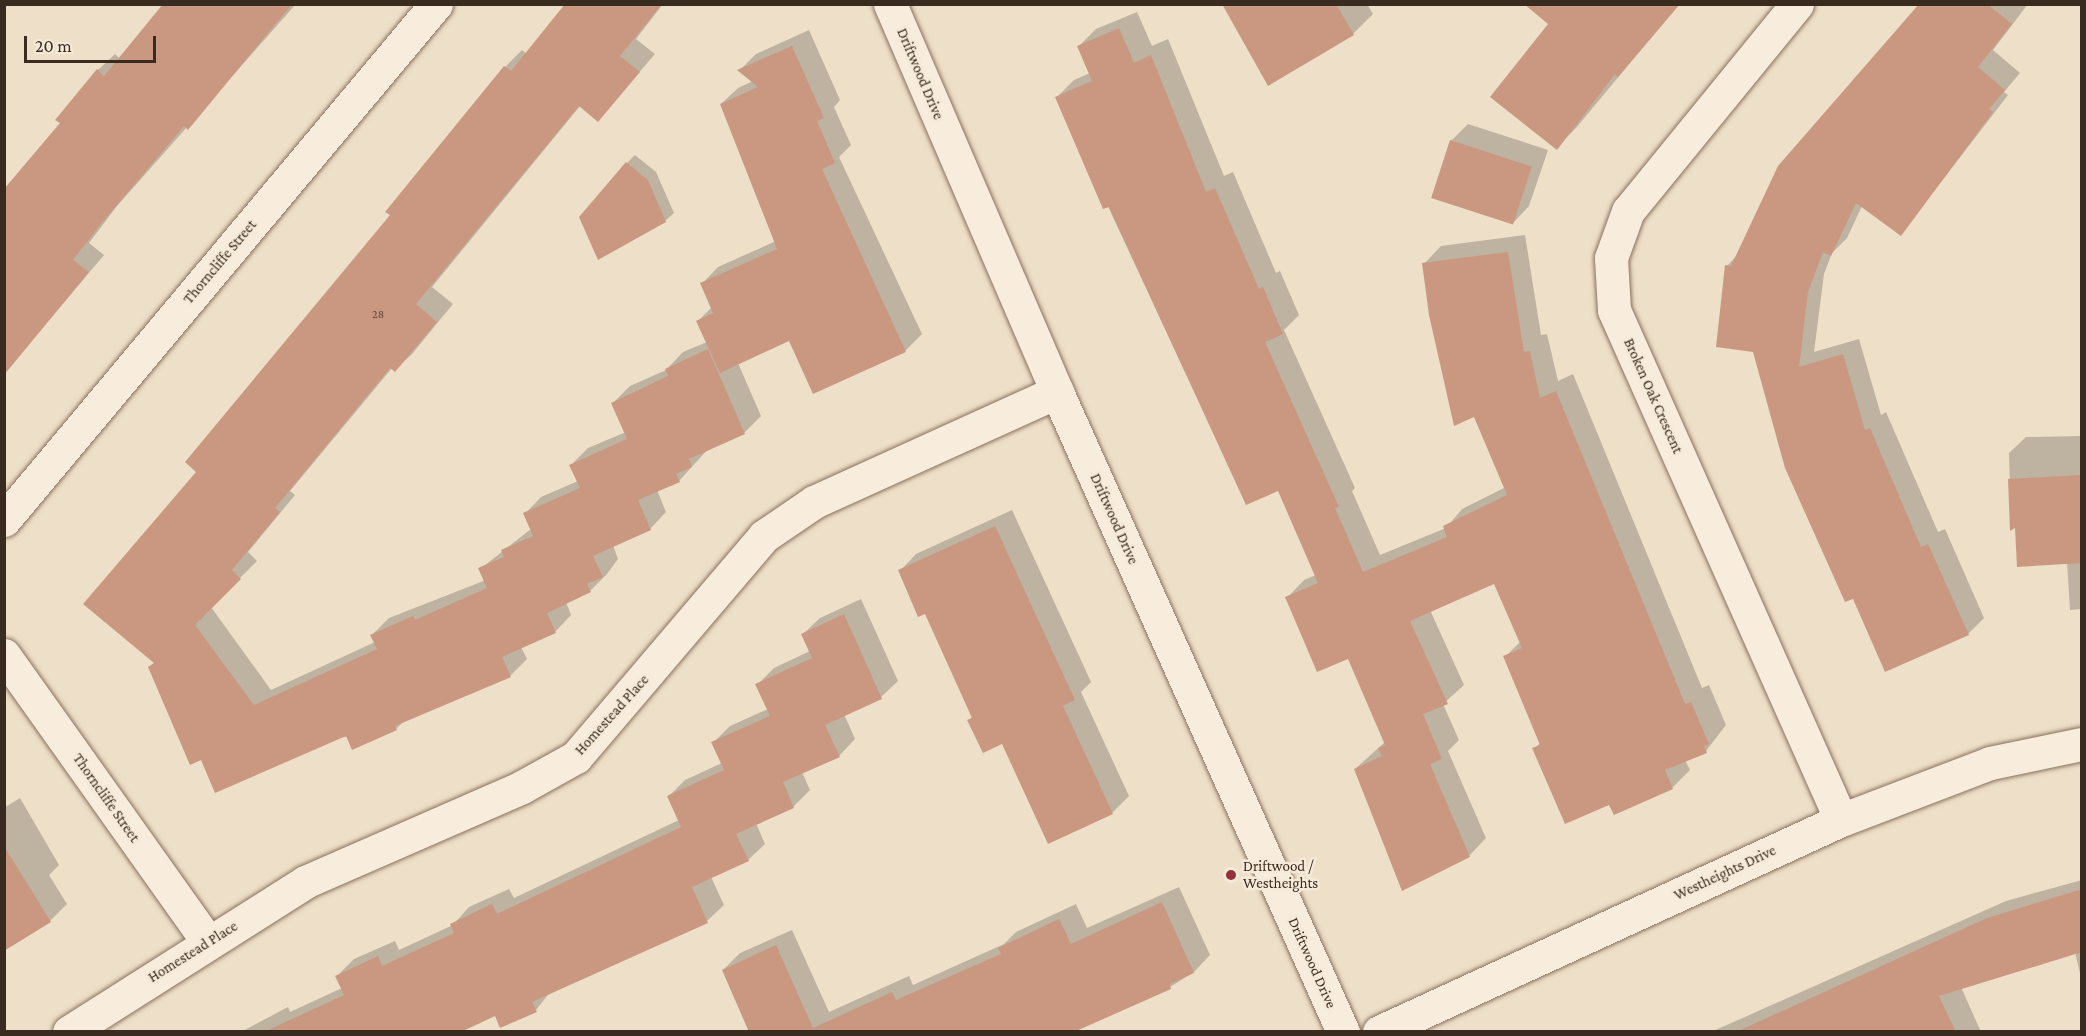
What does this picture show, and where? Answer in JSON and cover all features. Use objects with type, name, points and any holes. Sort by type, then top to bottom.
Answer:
[{"type":"street","name":"Thorncliffe Street","points":[[4,520],[436,4]]},
{"type":"street","name":"Driftwood Drive","points":[[890,4],[1057,392],[1343,1032]]},
{"type":"street","name":"Broken Oak Crescent","points":[[1797,4],[1628,211],[1611,258],[1614,310],[1840,820]]},
{"type":"street","name":"Homestead Place","points":[[69,1032],[305,882],[522,787],[576,757],[764,536],[814,502],[1057,392]]},
{"type":"street","name":"Thorncliffe Street","points":[[4,655],[208,942]]},
{"type":"street","name":"Westheights Drive","points":[[1379,1032],[1840,820],[1990,763],[2082,744]]},
{"type":"building","points":[[163,4],[292,4],[188,130],[184,126],[73,260],[89,272],[4,375],[4,189],[60,123],[55,120],[97,69],[104,76]]},
{"type":"building","points":[[565,4],[662,4],[620,56],[640,72],[598,122],[579,106],[416,304],[437,322],[395,372],[390,368],[275,508],[280,512],[232,570],[241,579],[195,625],[254,705],[377,649],[370,635],[413,616],[415,620],[487,588],[478,568],[504,557],[501,550],[533,536],[523,513],[580,488],[569,465],[627,439],[611,403],[668,376],[665,369],[708,349],[745,434],[689,459],[692,467],[676,474],[680,482],[638,500],[651,530],[593,556],[603,577],[587,584],[591,592],[547,613],[556,633],[502,657],[511,677],[395,726],[397,730],[352,750],[346,736],[215,793],[201,760],[190,765],[148,667],[154,663],[83,604],[196,472],[185,462],[390,215],[385,212],[504,66],[511,71]]},
{"type":"building","points":[[1222,4],[1336,4],[1354,35],[1268,86]]},
{"type":"building","points":[[1524,4],[1680,4],[1618,77],[1615,74],[1557,150],[1490,97],[1548,24]]},
{"type":"building","points":[[1919,4],[1987,4],[2012,24],[1978,67],[2005,90],[1989,109],[1993,112],[1901,236],[1856,203],[1831,256],[1823,252],[1808,292],[1799,367],[1843,354],[1865,430],[1870,428],[1921,547],[1928,544],[1969,635],[1885,672],[1853,599],[1845,602],[1785,468],[1753,352],[1716,347],[1725,265],[1731,266],[1778,166]]},
{"type":"building","points":[[1119,28],[1134,63],[1151,55],[1206,192],[1215,188],[1259,289],[1263,287],[1283,334],[1265,342],[1339,507],[1335,508],[1363,572],[1447,537],[1443,526],[1507,495],[1474,417],[1454,426],[1429,315],[1422,263],[1508,252],[1524,352],[1530,351],[1540,398],[1556,391],[1685,704],[1691,702],[1709,744],[1704,746],[1707,753],[1665,770],[1673,789],[1614,815],[1609,805],[1565,824],[1532,748],[1540,745],[1503,656],[1522,648],[1494,584],[1410,621],[1448,704],[1423,714],[1442,759],[1430,764],[1470,857],[1402,891],[1354,769],[1382,756],[1378,748],[1385,745],[1348,659],[1317,672],[1285,597],[1318,583],[1278,491],[1246,505],[1109,207],[1103,209],[1055,97],[1092,81],[1077,46]]},
{"type":"building","points":[[792,46],[824,118],[817,121],[835,163],[822,169],[906,352],[813,394],[789,341],[720,373],[696,321],[713,313],[700,283],[777,249],[720,104],[758,87],[737,70]]},
{"type":"building","points":[[1450,140],[1532,167],[1513,225],[1431,198]]},
{"type":"building","points":[[626,162],[648,180],[666,222],[598,260],[579,217]]},
{"type":"building","points":[[2082,475],[2082,563],[2017,567],[2015,528],[2010,531],[2008,479]]},
{"type":"building","points":[[995,526],[1075,700],[1063,706],[1113,814],[1048,844],[1002,744],[983,753],[967,720],[972,718],[925,614],[918,617],[898,570]]},
{"type":"building","points":[[844,614],[882,699],[825,725],[840,757],[783,782],[794,808],[736,834],[749,861],[692,887],[708,923],[532,1002],[537,1012],[500,1028],[495,1016],[461,1032],[264,1032],[344,995],[335,976],[378,956],[382,966],[454,933],[450,924],[492,904],[497,914],[681,827],[667,796],[724,770],[711,742],[770,716],[755,684],[812,658],[801,634]]},
{"type":"building","points":[[4,846],[51,922],[4,951]]},
{"type":"building","points":[[2082,889],[2082,952],[1939,996],[1956,1032],[1736,1032],[1987,918]]},
{"type":"building","points":[[1162,902],[1194,973],[1170,984],[1171,989],[1074,1032],[749,1032],[722,970],[776,945],[813,1028],[892,992],[896,1000],[1001,954],[998,948],[1059,919],[1071,944]]},
{"type":"place","name":"Driftwood / Westheights","points":[[1231,875]]}]
